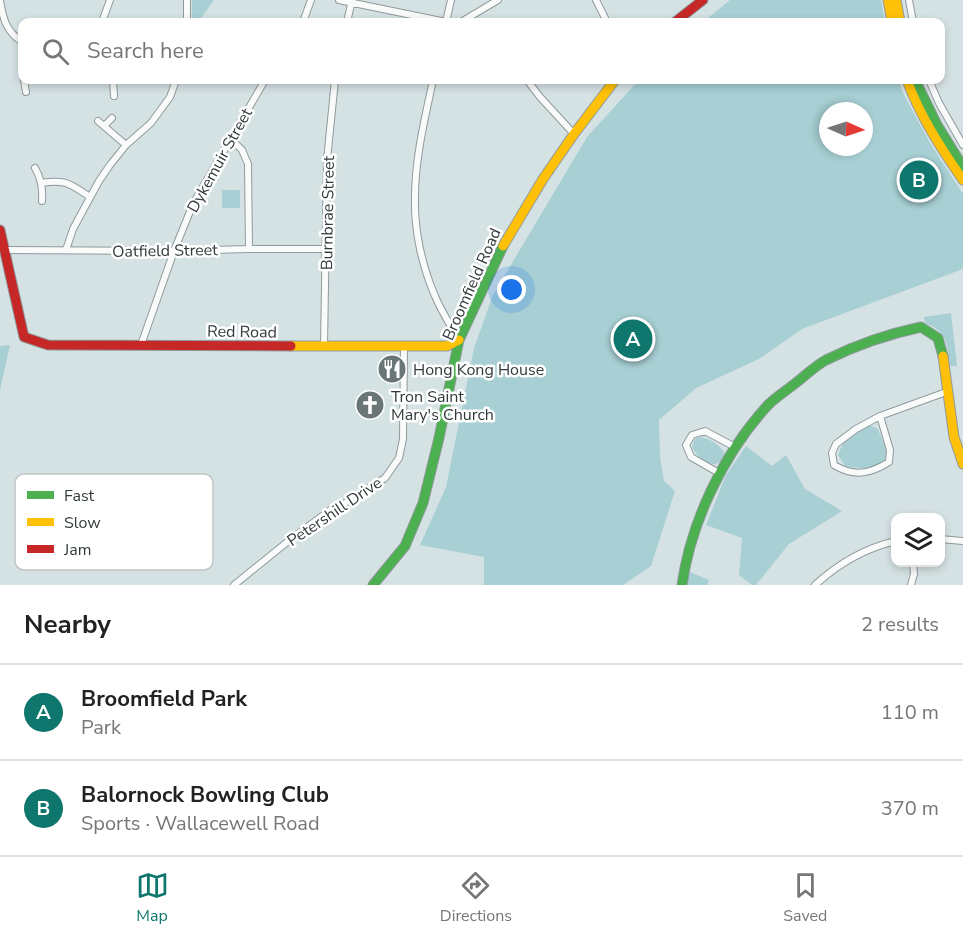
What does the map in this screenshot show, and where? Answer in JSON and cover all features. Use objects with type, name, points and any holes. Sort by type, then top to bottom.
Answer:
[{"type":"street","points":[[0,0],[3,20],[18,39]]},
{"type":"street","points":[[103,18],[110,0]]},
{"type":"street","points":[[186,0],[187,18]]},
{"type":"street","points":[[304,18],[311,0]]},
{"type":"street","points":[[339,0],[428,18]]},
{"type":"street","points":[[447,18],[451,0]]},
{"type":"street","points":[[468,18],[498,0]]},
{"type":"street","points":[[596,0],[605,18]]},
{"type":"street","points":[[680,18],[703,0]]},
{"type":"street","points":[[888,0],[891,18]]},
{"type":"street","points":[[896,0],[899,18]]},
{"type":"street","points":[[909,0],[912,18]]},
{"type":"street","points":[[348,18],[352,1]]},
{"type":"street","points":[[25,84],[26,92]]},
{"type":"street","points":[[112,84],[114,96]]},
{"type":"street","points":[[66,250],[73,229],[110,165],[126,145],[150,123],[170,97],[175,84]]},
{"type":"street","name":"Dykemuir Street","points":[[141,345],[193,204],[263,84]]},
{"type":"street","name":"Burnbrae Street","points":[[324,347],[327,160],[335,84]]},
{"type":"street","points":[[432,84],[416,173],[414,200],[424,265],[435,297],[459,340]]},
{"type":"street","points":[[530,84],[574,134]]},
{"type":"street","name":"Broomfield Road","points":[[373,585],[405,546],[423,503],[459,340],[508,236],[543,179],[612,84]]},
{"type":"street","points":[[915,84],[931,116],[963,167]]},
{"type":"street","points":[[915,84],[924,120],[963,180]]},
{"type":"street","points":[[932,84],[939,103],[963,145]]},
{"type":"street","points":[[104,126],[112,118]]},
{"type":"street","points":[[98,121],[126,145]]},
{"type":"street","points":[[230,138],[242,150],[248,164],[249,249]]},
{"type":"street","points":[[35,168],[40,176],[42,201]]},
{"type":"street","points":[[41,183],[66,182],[90,197]]},
{"type":"street","points":[[0,230],[4,250]]},
{"type":"street","name":"Oatfield Street","points":[[4,250],[174,252],[326,249]]},
{"type":"street","name":"Red Road","points":[[4,250],[24,337],[48,345],[404,347],[447,346],[459,340]]},
{"type":"street","points":[[682,585],[700,519],[719,473],[735,447],[769,404],[824,362],[881,337],[921,327],[938,338],[943,352],[954,438],[963,464]]},
{"type":"street","name":"Petershill Drive","points":[[234,585],[333,508],[342,505],[385,478],[399,458],[403,439],[404,347]]},
{"type":"street","points":[[880,416],[890,450],[889,462],[879,468],[859,473],[844,471],[834,465],[832,453],[836,444],[856,429],[880,416],[949,392]]},
{"type":"street","points":[[719,473],[691,458],[686,445],[692,435],[705,431],[735,447]]},
{"type":"street","points":[[945,539],[962,540]]},
{"type":"street","points":[[815,585],[830,572],[859,554],[891,542]]},
{"type":"street","points":[[911,585],[913,567]]},
{"type":"shaded area","points":[[192,0],[214,0],[201,18],[192,18]]},
{"type":"shaded area","points":[[730,0],[881,0],[884,18],[708,18]]},
{"type":"shaded area","points":[[635,84],[900,84],[930,143],[963,194],[963,269],[802,329],[759,359],[696,388],[659,420],[660,457],[664,481],[675,491],[651,566],[623,585],[484,585],[484,557],[420,545],[446,487],[474,348],[493,295],[587,137]]},
{"type":"shaded area","points":[[222,190],[240,190],[240,208],[222,208]]},
{"type":"shaded area","points":[[951,313],[957,366],[950,366],[945,340],[938,330],[925,323],[924,317]]},
{"type":"shaded area","points":[[10,345],[0,390],[0,346]]},
{"type":"shaded area","points":[[869,425],[878,429],[886,450],[885,459],[876,466],[856,468],[845,466],[838,455],[843,443]]},
{"type":"shaded area","points":[[701,437],[721,448],[725,454],[723,460],[713,464],[698,455],[692,447],[695,439]]},
{"type":"shaded area","points":[[746,446],[772,466],[786,455],[805,489],[842,511],[789,544],[756,585],[752,585],[739,575],[742,538],[706,525],[726,475]]},
{"type":"shaded area","points":[[690,572],[709,580],[707,585],[687,585]]},
{"type":"traffic: fast","points":[[917,84],[937,125],[963,167]]},
{"type":"traffic: fast","points":[[373,585],[405,546],[423,503],[459,340],[503,246]]},
{"type":"traffic: fast","points":[[682,585],[693,537],[712,489],[737,444],[771,402],[826,360],[896,333],[921,327],[938,338],[943,356]]},
{"type":"traffic: slow","points":[[888,0],[891,18]]},
{"type":"traffic: slow","points":[[896,0],[899,18]]},
{"type":"traffic: slow","points":[[503,246],[543,179],[612,84]]},
{"type":"traffic: slow","points":[[909,84],[939,144],[963,180]]},
{"type":"traffic: slow","points":[[291,346],[447,346],[459,340]]},
{"type":"traffic: slow","points":[[943,356],[954,437],[963,464]]},
{"type":"traffic: jam","points":[[680,18],[703,0]]},
{"type":"traffic: jam","points":[[0,230],[24,337],[48,345],[291,346]]},
{"type":"place","name":"Balornock Bowling Club","points":[[919,180]]},
{"type":"place","name":"Broomfield Park","points":[[633,339]]},
{"type":"place","name":"Hong Kong House","points":[[392,369]]},
{"type":"place","name":"Tron Saint Mary's Church","points":[[370,405]]}]
